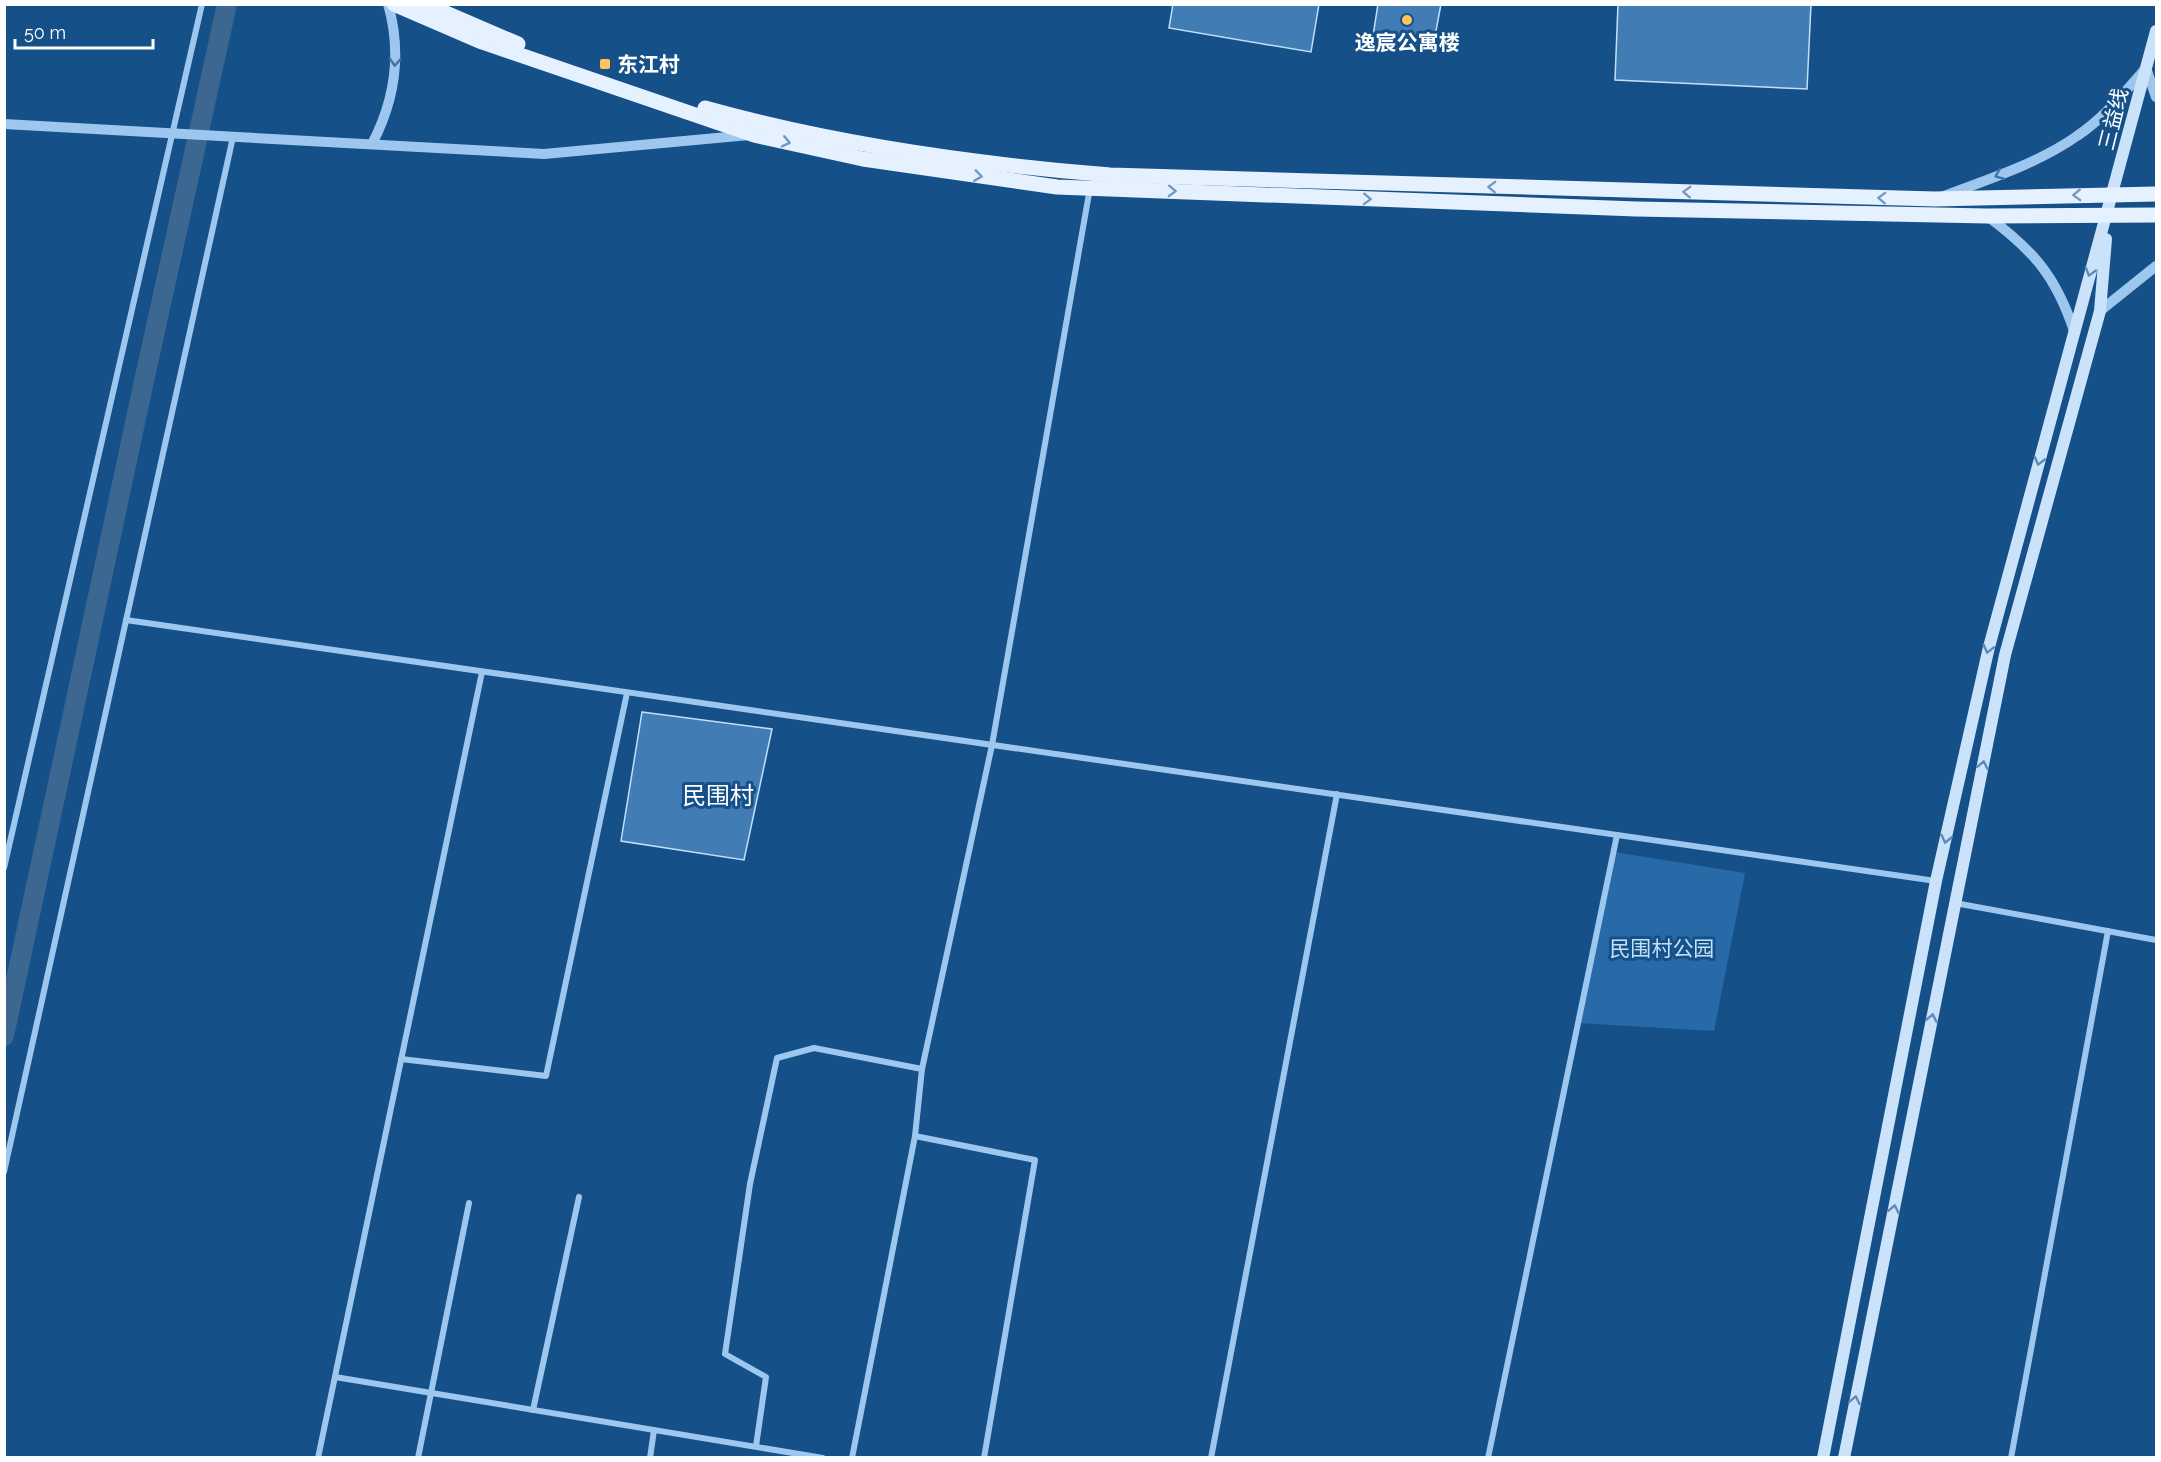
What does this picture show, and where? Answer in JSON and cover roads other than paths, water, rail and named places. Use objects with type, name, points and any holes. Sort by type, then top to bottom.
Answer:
[{"type":"main road","points":[[394,4],[482,42],[754,135],[863,159],[1057,187],[1636,209],[1987,216],[2157,215]]},
{"type":"main road","points":[[425,4],[549,57],[684,102],[828,138],[978,162],[1166,178],[1935,199],[2114,193],[2157,194]]},
{"type":"main road","name":"三益线","points":[[2108,217],[2157,31]]},
{"type":"main road","points":[[1844,1458],[2005,655],[2100,311],[2108,217]]},
{"type":"main road","points":[[1823,1458],[1936,881],[1989,647],[2074,331],[2108,217]]},
{"type":"street","points":[[4,868],[202,4]]},
{"type":"street","points":[[372,144],[388,108],[395,69],[395,35],[388,4]]},
{"type":"street","points":[[1935,199],[2039,158],[2078,135],[2117,102],[2146,68],[2157,97]]},
{"type":"street","points":[[4,124],[544,154],[754,135]]},
{"type":"street","points":[[4,1172],[233,137]]},
{"type":"street","points":[[852,1458],[915,1136],[922,1069],[992,745],[1090,188]]},
{"type":"street","points":[[1987,216],[2036,257],[2055,283],[2074,331]]},
{"type":"street","points":[[2100,311],[2157,266]]},
{"type":"street","points":[[126,620],[1936,881]]},
{"type":"street","points":[[318,1458],[482,672]]},
{"type":"street","points":[[401,1059],[546,1076],[627,693]]},
{"type":"street","points":[[1211,1458],[1337,794]]},
{"type":"street","points":[[1488,1458],[1617,835]]},
{"type":"street","points":[[1955,903],[2157,940]]},
{"type":"street","points":[[2011,1458],[2108,931]]},
{"type":"street","points":[[756,1446],[766,1377],[725,1354],[750,1184],[777,1058],[813,1048],[922,1069]]},
{"type":"street","points":[[915,1136],[1035,1160],[984,1458]]},
{"type":"street","points":[[533,1410],[579,1197]]},
{"type":"street","points":[[418,1458],[469,1203]]},
{"type":"street","points":[[335,1377],[823,1458]]},
{"type":"street","points":[[650,1458],[654,1430]]},
{"type":"waterway","points":[[4,1036],[227,4]]},
{"type":"place","name":"逸宸公寓楼","points":[[1407,20]]},
{"type":"place","name":"东江村","points":[[605,64]]},
{"type":"district","name":"民围村","points":[[718,795]]},
{"type":"park label","name":"民围村公园","points":[[1662,948]]}]
